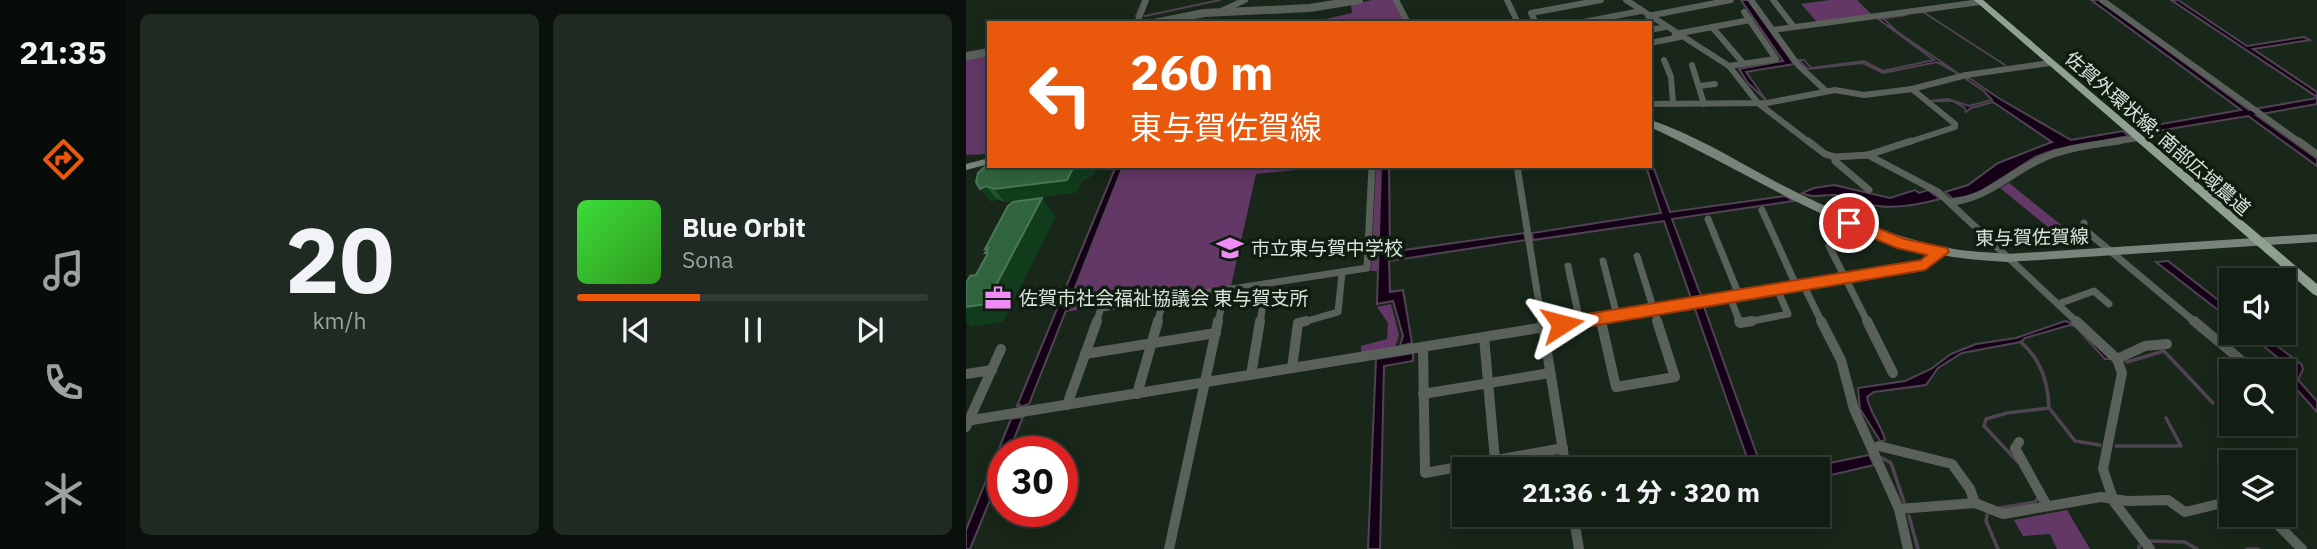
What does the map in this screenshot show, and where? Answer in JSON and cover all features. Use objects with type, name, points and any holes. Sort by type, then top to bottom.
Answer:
[{"type":"main road","name":"佐賀外環状線; 南部広域農道","points":[[1979,1],[2317,291]]},
{"type":"main road","name":"東与賀佐賀線","points":[[1652,124],[1862,229],[1902,244],[1941,252],[1978,258],[2007,258],[2317,238]]},
{"type":"main road","points":[[966,167],[987,162]]},
{"type":"street","points":[[1139,21],[1146,0]]},
{"type":"street","points":[[1219,12],[1245,0]]},
{"type":"street","points":[[1166,21],[1219,12],[1290,10],[1359,0]]},
{"type":"street","points":[[1396,0],[1407,21]]},
{"type":"street","points":[[1507,0],[1517,21]]},
{"type":"street","points":[[1535,21],[1531,13],[1601,0]]},
{"type":"street","points":[[1626,0],[1678,36],[1729,65],[1758,103],[1820,151],[1835,157],[1868,155],[1955,127],[1955,124],[1912,89]]},
{"type":"street","points":[[1648,16],[1731,0]]},
{"type":"street","points":[[1751,0],[1798,65],[1826,91]]},
{"type":"street","points":[[1773,0],[1794,27]]},
{"type":"street","points":[[2102,0],[2317,154]]},
{"type":"street","points":[[1773,30],[1979,1]]},
{"type":"street","points":[[1588,21],[1641,11]]},
{"type":"street","points":[[1219,12],[1219,21]]},
{"type":"street","points":[[1729,65],[1776,59],[1744,12]]},
{"type":"street","points":[[1652,42],[1749,20]]},
{"type":"street","points":[[1652,30],[1665,27]]},
{"type":"street","points":[[1712,27],[1743,63]]},
{"type":"street","points":[[966,56],[987,52]]},
{"type":"street","points":[[1664,61],[1671,78],[1673,103]]},
{"type":"street","points":[[1652,104],[1758,103],[1826,91],[1864,95],[1912,89],[1966,75],[2050,62]]},
{"type":"street","points":[[1692,65],[1704,104]]},
{"type":"street","points":[[1699,86],[1715,84]]},
{"type":"street","points":[[1950,202],[1978,197],[2038,159],[2056,153],[2138,138]]},
{"type":"street","points":[[1868,155],[1938,192],[2117,359],[2122,373],[2103,469],[2104,482],[2113,500],[2150,549]]},
{"type":"street","points":[[1835,157],[1835,161],[1869,190]]},
{"type":"street","points":[[1067,405],[1101,308],[1363,270],[1369,265],[1372,168]]},
{"type":"street","points":[[1517,168],[1564,457]]},
{"type":"street","points":[[1762,210],[1840,360],[1846,387],[1899,509],[1908,549]]},
{"type":"street","points":[[1708,219],[1735,296],[1740,323],[1788,314],[1777,289]]},
{"type":"street","points":[[2084,223],[2084,229],[2240,359]]},
{"type":"street","points":[[1829,246],[1892,373]]},
{"type":"street","points":[[967,423],[1925,265],[1941,252]]},
{"type":"street","points":[[1600,318],[1616,387],[1675,377],[1637,256]]},
{"type":"street","points":[[1603,261],[1617,316]]},
{"type":"street","points":[[1568,265],[1580,321]]},
{"type":"street","points":[[1292,368],[1298,323],[1338,312],[1342,273]]},
{"type":"street","points":[[1251,375],[1266,284]]},
{"type":"street","points":[[1169,549],[1225,290]]},
{"type":"street","points":[[2058,304],[2094,291],[2109,304]]},
{"type":"street","points":[[1137,394],[1164,299]]},
{"type":"street","points":[[1085,354],[1216,333]]},
{"type":"street","points":[[1484,337],[1495,457]]},
{"type":"street","points":[[2117,359],[2145,346],[2167,344]]},
{"type":"street","points":[[1423,347],[1425,473],[1452,468]]},
{"type":"street","points":[[967,423],[1001,349]]},
{"type":"street","points":[[966,374],[992,370]]},
{"type":"street","points":[[1423,394],[1550,373]]},
{"type":"street","points":[[2019,442],[2015,448],[2021,461],[2040,486],[2047,506]]},
{"type":"street","points":[[1872,449],[1880,446],[1952,464],[1970,489],[1975,503]]},
{"type":"street","points":[[1512,457],[1563,448]]},
{"type":"street","points":[[1899,509],[1975,503],[2003,514],[2101,497],[2113,500],[2168,500],[2185,512],[2219,504]]},
{"type":"street","points":[[1575,527],[1579,549]]},
{"type":"street","points":[[2280,527],[2302,549]]},
{"type":"shaded area","points":[[1372,0],[1394,0],[1404,21],[1317,21],[1352,13],[1351,5]]},
{"type":"shaded area","points":[[1741,0],[1748,0],[1794,64],[1746,72],[1766,100],[1748,83],[1739,69],[1783,61]]},
{"type":"shaded area","points":[[1857,0],[1871,14],[1817,22],[1801,4]]},
{"type":"shaded area","points":[[2091,0],[2099,0],[2249,110],[2317,98],[2317,104],[2256,115],[2317,159],[2317,166],[2248,116],[2139,134],[2133,129],[2241,110]]},
{"type":"shaded area","points":[[2171,0],[2178,0],[2247,46],[2304,37],[2310,40],[2253,49],[2317,92],[2317,97]]},
{"type":"shaded area","points":[[1877,18],[1883,18],[1896,31],[1959,74],[1937,62],[1883,73],[1863,63],[1808,69],[1799,60],[1804,60],[1811,68],[1864,61],[1883,71],[1934,60]]},
{"type":"shaded area","points":[[987,54],[987,154],[966,155],[966,59]]},
{"type":"shaded area","points":[[1969,78],[2071,140],[2123,131],[2129,136],[2054,150],[2035,157],[1975,195],[1953,199],[1945,192],[1968,185],[1998,163],[2052,142],[1993,102],[1966,112],[1965,108],[1953,101],[1929,101],[1948,99],[1969,106],[1992,100],[1966,79]]},
{"type":"shaded area","points":[[1652,163],[1670,212],[1785,196],[1794,201],[1672,219],[1701,296],[1691,298],[1664,221],[1533,240],[1532,233],[1661,213],[1647,168],[1652,168]]},
{"type":"shaded area","points":[[1115,168],[1122,168],[1029,404],[1017,406]]},
{"type":"shaded area","points":[[1122,168],[1305,168],[1256,174],[1231,286],[1065,312]]},
{"type":"shaded area","points":[[1376,168],[1381,168],[1378,271],[1371,271]]},
{"type":"shaded area","points":[[1381,168],[1389,168],[1390,252],[1524,233],[1526,240],[1389,261],[1390,292],[1403,290],[1412,343],[1400,346],[1403,336],[1393,301],[1377,304]]},
{"type":"shaded area","points":[[2009,183],[2065,228],[2054,232],[2000,188]]},
{"type":"shaded area","points":[[1834,185],[1890,198],[1915,190],[1919,193],[1928,190],[1940,199],[1885,207],[1835,195],[1814,196],[1802,193]]},
{"type":"shaded area","points":[[2168,261],[2219,301],[2219,311],[2156,262]]},
{"type":"shaded area","points":[[1391,304],[1399,335],[1395,347],[1361,353],[1361,346],[1387,339],[1388,323],[1377,307]]},
{"type":"shaded area","points":[[1703,304],[1758,457],[1747,457],[1694,306]]},
{"type":"shaded area","points":[[2065,321],[2076,325],[2110,359],[2105,359],[2075,326],[2070,325],[2025,338],[2021,342],[1962,353],[1938,368],[1926,385],[1874,392],[1867,397],[1885,440],[1881,442],[1860,409],[1858,388],[1905,381],[1931,369],[1951,354],[1976,344],[2016,338]]},
{"type":"shaded area","points":[[2262,345],[2276,345],[2294,359],[2280,359]]},
{"type":"shaded area","points":[[1413,353],[1413,361],[1384,366],[1380,549],[1368,549],[1376,359]]},
{"type":"shaded area","points":[[2296,360],[2303,369],[2298,380],[2317,401],[2317,412],[2296,388]]},
{"type":"shaded area","points":[[1023,417],[1015,436],[1004,436],[1011,419]]},
{"type":"shaded area","points":[[1869,455],[1874,465],[1830,475],[1830,463]]},
{"type":"shaded area","points":[[987,478],[987,507],[970,549],[966,549],[966,530]]},
{"type":"shaded area","points":[[2067,510],[2090,549],[2057,549],[2050,534],[2023,536],[2014,520]]},
{"type":"building","points":[[987,165],[987,168],[1073,168],[1067,180],[994,189],[986,186],[980,189],[976,182],[978,173]]},
{"type":"building","points":[[1042,198],[986,304],[966,307],[966,283],[970,276],[976,275],[988,253],[985,253],[988,248],[985,249],[1008,206],[1013,202]]},
{"type":"waterway","points":[[1136,16],[1143,0]]},
{"type":"waterway","points":[[1145,16],[1220,0]]},
{"type":"waterway","points":[[1923,12],[2005,65]]},
{"type":"waterway","points":[[1881,19],[1906,15]]},
{"type":"waterway","points":[[2018,462],[1984,426],[1986,419],[2007,413],[2049,408],[2042,372],[2034,356],[2021,342]]},
{"type":"waterway","points":[[2127,362],[2164,351],[2213,403]]},
{"type":"waterway","points":[[2050,409],[2075,441],[2100,445]]},
{"type":"waterway","points":[[2116,446],[2181,446],[2166,418]]},
{"type":"waterway","points":[[1882,458],[1891,463],[1904,502]]},
{"type":"waterway","points":[[1999,508],[2035,502],[2038,498]]},
{"type":"waterway","points":[[1987,515],[1986,521],[1998,549]]},
{"type":"waterway","points":[[1909,516],[1918,549]]},
{"type":"waterway","points":[[2148,541],[2185,542],[2197,549]]},
{"type":"waterway","points":[[2247,549],[2258,549]]},
{"type":"place","name":"市立東与賀中学校","points":[[1230,248]]},
{"type":"place","name":"佐賀市社会福祉協議会 東与賀支所","points":[[998,298]]},
{"type":"route","points":[[1562,324],[1925,265],[1941,252],[1902,244],[1849,223]]}]
